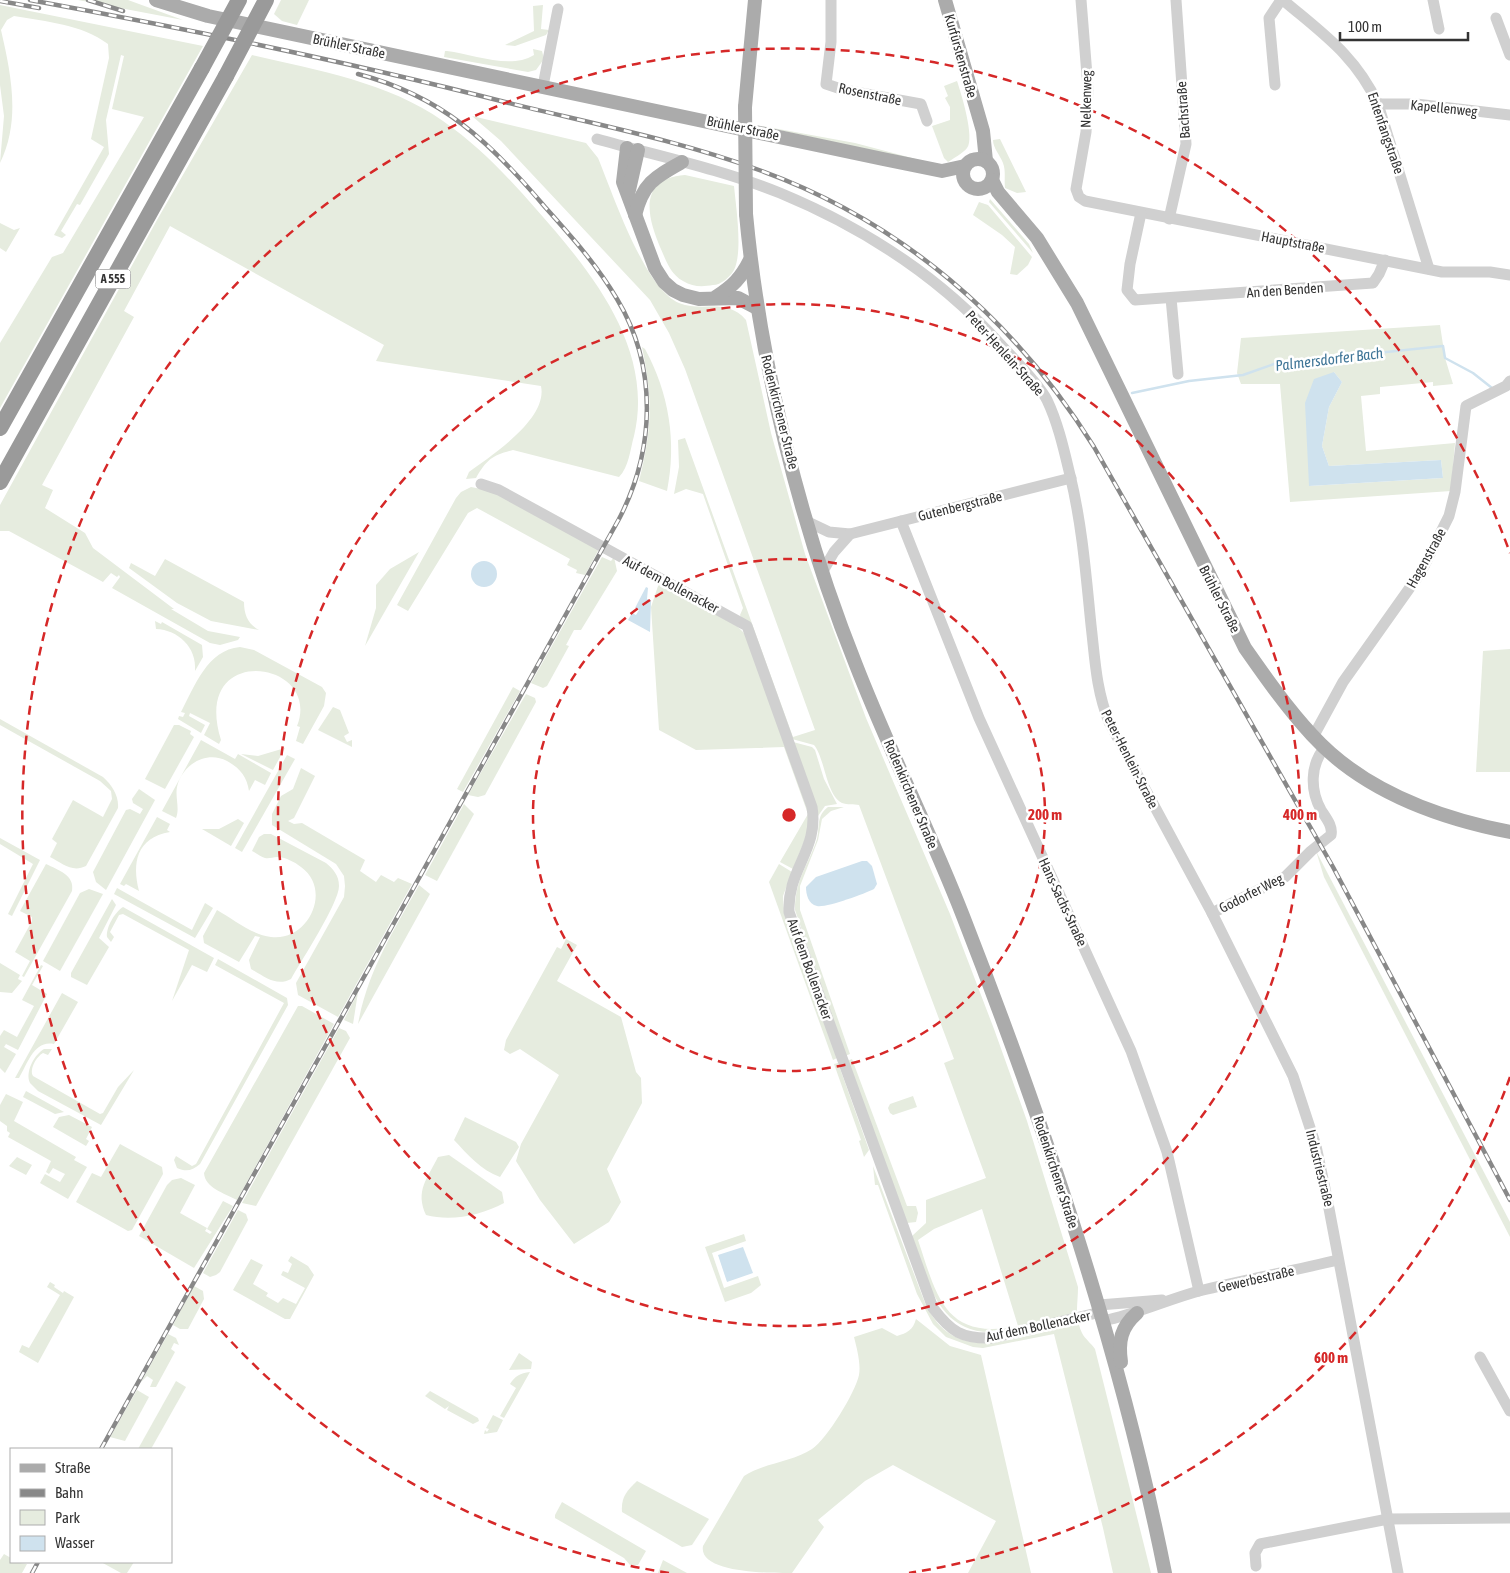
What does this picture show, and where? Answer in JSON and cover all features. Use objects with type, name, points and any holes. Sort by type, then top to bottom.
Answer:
[{"type":"highway","name":"A 555","points":[[0,428],[239,0]]},
{"type":"highway","name":"A 555","points":[[0,482],[226,76],[266,0]]},
{"type":"main road","name":"Brühler Straße","points":[[156,0],[169,2],[217,18],[942,171],[975,162]]},
{"type":"main road","name":"Rodenkirchener Straße","points":[[755,0],[745,107],[746,214],[757,308],[782,430],[823,571],[854,663],[960,910],[1006,1027],[1047,1142],[1101,1313],[1122,1392],[1164,1573]]},
{"type":"main road","name":"Kurfürstenstraße","points":[[945,0],[977,112],[984,130],[975,162]]},
{"type":"main road","points":[[632,149],[628,196],[655,268],[664,282],[673,290],[683,295],[699,299],[716,297],[738,298],[757,308]]},
{"type":"main road","name":"Brühler Straße","points":[[883,159],[926,176],[965,182]]},
{"type":"main road","points":[[634,216],[638,200],[646,186],[656,176],[682,162]]},
{"type":"main road","points":[[975,162],[992,167],[987,184],[974,189],[965,182],[963,175],[975,162]]},
{"type":"main road","name":"Brühler Straße","points":[[987,184],[1030,243],[1044,252],[1082,312],[1245,648],[1279,697],[1313,737],[1359,775],[1416,806],[1450,818],[1510,832]]},
{"type":"main road","points":[[716,297],[734,286],[741,278],[750,260]]},
{"type":"main road","points":[[1122,1392],[1120,1339],[1124,1328],[1137,1313]]},
{"type":"street","name":"Rosenstraße","points":[[831,0],[831,42],[826,84],[844,90],[921,104],[927,120]]},
{"type":"street","name":"Nelkenweg","points":[[1079,197],[1076,189],[1086,132],[1088,88],[1081,0]]},
{"type":"street","name":"Bachstraße","points":[[1169,219],[1186,144],[1176,0]]},
{"type":"street","points":[[1275,84],[1268,18],[1282,0]]},
{"type":"street","name":"Entenfangstraße","points":[[1282,0],[1351,59],[1367,80],[1378,104],[1429,269]]},
{"type":"street","points":[[1433,0],[1439,29]]},
{"type":"street","points":[[543,86],[558,8]]},
{"type":"street","points":[[1496,18],[1510,55]]},
{"type":"street","name":"Kapellenweg","points":[[1378,104],[1416,104],[1510,115]]},
{"type":"street","name":"Peter-Henlein-Straße","points":[[596,139],[682,162],[778,193],[828,215],[871,238],[924,275],[982,324],[1046,399],[1070,478],[1080,523],[1095,675],[1100,700],[1109,722],[1174,844]]},
{"type":"street","name":"Hauptstraße","points":[[1079,197],[1100,205],[1442,272],[1490,272],[1510,275]]},
{"type":"street","name":"An den Benden","points":[[1141,213],[1130,264],[1129,294],[1139,300],[1373,283],[1385,260]]},
{"type":"street","points":[[1171,298],[1178,374]]},
{"type":"street","name":"Hagenstraße","points":[[1313,737],[1343,682],[1421,572],[1449,516],[1455,492],[1466,406],[1508,383]]},
{"type":"street","name":"Gutenbergstraße","points":[[850,534],[1070,478]]},
{"type":"street","name":"Auf dem Bollenacker","points":[[481,484],[499,490],[747,626],[812,807],[814,820],[813,834],[790,886],[789,912],[932,1308],[945,1324],[962,1336],[976,1339],[992,1338],[1101,1313]]},
{"type":"street","name":"Hans-Sachs-Straße","points":[[901,521],[979,718],[1131,1051],[1167,1152],[1199,1291]]},
{"type":"street","points":[[808,522],[829,532],[850,534]]},
{"type":"street","points":[[823,571],[834,552],[850,534]]},
{"type":"street","name":"Godorfer Weg","points":[[1212,913],[1286,876],[1311,851],[1331,836],[1330,826],[1320,807],[1313,786],[1316,762],[1325,747]]},
{"type":"street","name":"Industriestraße","points":[[1174,844],[1212,913],[1293,1076],[1316,1146],[1333,1223],[1338,1260],[1352,1322],[1398,1573]]},
{"type":"street","name":"Gewerbestraße","points":[[1101,1313],[1338,1260]]},
{"type":"street","name":"Gewerbestraße","points":[[1101,1313],[1137,1313],[1174,1298]]},
{"type":"street","points":[[1480,1357],[1510,1411]]},
{"type":"street","points":[[1256,1566],[1255,1553],[1260,1544],[1388,1519],[1510,1518]]},
{"type":"green space","points":[[78,0],[128,0],[183,20]]},
{"type":"green space","points":[[281,0],[309,0],[297,25],[282,21],[274,14]]},
{"type":"green space","points":[[0,5],[203,46],[0,408],[0,343],[52,257],[63,253],[144,117],[112,109],[124,56],[121,55],[106,120],[109,154],[80,205],[77,204],[61,231],[66,235],[62,238],[54,235],[104,147],[91,139],[109,58],[108,44],[87,32],[63,25],[14,16],[7,20],[1,30],[11,80],[12,114],[6,147],[0,163],[4,116],[0,85]]},
{"type":"green space","points":[[543,5],[541,29],[549,30],[546,35],[515,46],[505,45],[534,31],[533,6]]},
{"type":"green space","points":[[533,49],[542,51],[544,59],[536,70],[528,72],[444,57],[445,51],[447,51],[491,60],[514,61],[534,55]]},
{"type":"green space","points":[[252,55],[326,72],[399,96],[443,121],[481,151],[515,185],[557,233],[596,284],[613,312],[626,342],[635,372],[638,403],[629,458],[619,477],[513,450],[491,459],[476,478],[466,479],[469,472],[504,446],[527,423],[536,411],[541,398],[541,386],[376,361],[384,345],[170,226],[124,311],[134,317],[42,485],[53,490],[45,508],[85,533],[93,548],[174,609],[171,609],[208,631],[240,637],[238,640],[220,645],[210,643],[112,588],[120,577],[119,575],[117,577],[111,573],[103,582],[9,531],[0,531],[0,505],[157,220]]},
{"type":"green space","points":[[957,81],[966,115],[969,143],[966,150],[948,162],[944,158],[932,126],[950,120],[950,107],[945,98],[948,96],[944,86]]},
{"type":"green space","points":[[472,116],[586,143],[598,158],[621,216],[642,260],[666,294],[679,303],[688,306],[731,309],[746,320],[771,433],[805,554],[866,718],[950,914],[1027,1121],[1078,1287],[1078,1321],[1083,1335],[1095,1349],[1151,1573],[1113,1573],[1054,1334],[983,1348],[973,1347],[946,1337],[933,1324],[917,1294],[878,1185],[875,1185],[873,1166],[925,1303],[936,1322],[950,1334],[965,1340],[981,1343],[1016,1339],[1053,1330],[1051,1322],[1005,1331],[972,1330],[957,1323],[946,1312],[936,1299],[929,1284],[912,1236],[926,1223],[926,1200],[986,1178],[944,1063],[954,1059],[859,805],[844,804],[837,799],[829,785],[821,758],[814,745],[792,739],[740,615],[743,608],[703,494],[686,489],[674,494],[679,467],[678,440],[685,438],[793,737],[815,730],[685,369],[669,333],[650,300],[501,141]],"holes":[[[982,1209],[1018,1326],[994,1329],[974,1327],[959,1320],[948,1310],[939,1296],[931,1280],[918,1240],[934,1229]]]},
{"type":"green space","points":[[756,125],[855,143],[950,168]]},
{"type":"green space","points":[[1000,139],[1026,192],[1017,193],[1005,188],[1004,166],[993,140]]},
{"type":"green space","points":[[685,175],[734,186],[738,229],[737,262],[730,275],[716,285],[694,285],[683,281],[675,275],[664,257],[655,235],[650,212],[650,201],[653,191],[659,184],[670,178]]},
{"type":"green space","points":[[990,199],[1029,244],[1033,253],[989,202]]},
{"type":"green space","points":[[979,202],[988,205],[1032,257],[1028,265],[1017,275],[1010,274],[1015,247],[1002,235],[973,215]]},
{"type":"green space","points":[[0,223],[14,230],[20,228],[6,252],[0,248]]},
{"type":"green space","points":[[1440,325],[1445,358],[1453,384],[1433,386],[1433,382],[1380,387],[1380,394],[1361,396],[1366,451],[1455,443],[1451,491],[1290,502],[1280,384],[1241,384],[1237,373],[1241,338]],"holes":[[[1334,372],[1342,382],[1329,407],[1322,446],[1329,466],[1441,460],[1443,478],[1309,486]]]},
{"type":"green space","points":[[642,347],[645,349],[660,383],[669,418],[671,454],[667,491],[639,481],[649,430],[650,414],[646,366]]},
{"type":"green space","points":[[471,487],[491,491],[599,549],[585,575],[576,573],[577,570],[567,565],[570,559],[477,508],[468,513],[408,611],[397,605],[456,498],[461,492]]},
{"type":"green space","points":[[419,552],[365,646],[376,608],[376,585],[390,569]]},
{"type":"green space","points":[[602,557],[611,561],[614,557],[617,571],[581,630],[574,630],[566,645],[569,646],[547,686],[543,688],[531,683]]},
{"type":"green space","points":[[165,559],[244,602],[247,619],[259,630],[211,621],[177,603],[129,568],[131,563],[155,576]]},
{"type":"green space","points":[[659,583],[737,626],[745,634],[808,809],[808,814],[784,747],[696,750],[659,730],[651,607]]},
{"type":"green space","points":[[155,621],[161,624],[162,622],[202,645],[203,657],[195,671],[193,654],[189,647],[179,636],[156,629]]},
{"type":"green space","points":[[240,647],[254,650],[322,687],[326,693],[324,706],[303,744],[296,741],[300,727],[297,726],[300,704],[292,686],[276,675],[257,671],[238,675],[223,687],[216,708],[221,740],[219,744],[204,735],[210,723],[190,713],[189,716],[205,725],[201,733],[178,719],[179,716],[183,717],[185,713],[181,712],[203,671],[219,655]]},
{"type":"green space","points":[[1510,649],[1510,772],[1476,772],[1483,651]]},
{"type":"green space","points":[[513,687],[520,691],[463,792],[457,789]]},
{"type":"green space","points":[[526,694],[535,698],[536,702],[485,795],[478,797],[468,795]]},
{"type":"green space","points":[[333,707],[340,710],[349,733],[344,736],[347,742],[352,740],[352,747],[318,730]]},
{"type":"green space","points":[[0,719],[103,777],[114,791],[118,808],[86,866],[72,868],[50,857],[57,843],[52,839],[73,800],[103,817],[112,799],[111,791],[100,781],[0,725]]},
{"type":"green space","points":[[174,725],[179,725],[191,731],[190,734],[194,737],[165,789],[145,779]]},
{"type":"green space","points":[[201,740],[235,759],[238,754],[271,773],[265,785],[255,780],[249,791],[247,781],[242,773],[227,761],[211,757],[196,762],[184,772],[177,787],[178,811],[176,818],[162,811]]},
{"type":"green space","points":[[793,742],[812,747],[815,750],[824,779],[837,804],[825,806],[818,816]]},
{"type":"green space","points":[[285,748],[273,770],[241,754],[258,756]]},
{"type":"green space","points":[[287,755],[295,759],[242,852],[235,848]]},
{"type":"green space","points":[[301,768],[315,776],[294,818],[288,821],[294,824],[302,823],[365,860],[360,871],[376,882],[381,875],[394,882],[398,878],[412,884],[338,1017],[298,995],[296,983],[344,897],[344,876],[336,864],[272,825],[272,814],[281,796],[293,789]]},
{"type":"green space","points":[[139,789],[155,800],[106,890],[96,882],[93,872],[126,810],[130,809],[140,814],[143,809],[133,803],[132,799]]},
{"type":"green space","points":[[464,804],[474,814],[437,881],[425,875]]},
{"type":"green space","points":[[828,807],[844,807],[831,811],[822,819],[818,840],[800,886],[800,910],[850,1054],[845,1056],[795,910],[797,890],[817,839],[820,818]]},
{"type":"green space","points":[[808,814],[808,832],[793,869],[780,862]]},
{"type":"green space","points":[[157,817],[170,824],[167,830],[170,832],[150,840],[139,853],[136,871],[139,891],[126,884],[124,886],[120,884]]},
{"type":"green space","points":[[238,819],[244,823],[231,846],[202,829],[219,829]]},
{"type":"green space","points":[[264,834],[271,834],[326,863],[335,873],[339,882],[333,905],[311,946],[291,979],[280,982],[270,980],[251,969],[249,960],[260,937],[255,936],[239,962],[204,943],[203,936],[217,910],[250,930],[271,937],[284,936],[296,931],[305,923],[312,912],[315,901],[315,888],[310,877],[301,867],[287,859],[277,857],[265,858],[252,851],[259,837]]},
{"type":"green space","points":[[0,838],[40,860],[12,916],[8,914],[33,864],[0,844]]},
{"type":"green space","points":[[1316,851],[1510,1222],[1510,1237],[1324,877]]},
{"type":"green space","points":[[46,864],[68,877],[71,881],[72,891],[24,977],[22,976],[30,961],[15,952],[32,921],[32,917],[20,911]]},
{"type":"green space","points":[[779,864],[792,872],[783,896],[784,912],[837,1058],[833,1060],[769,882]]},
{"type":"green space","points":[[419,885],[430,894],[358,1024],[368,986],[382,952]]},
{"type":"green space","points":[[117,888],[192,930],[205,903],[213,908],[195,938],[114,894]]},
{"type":"green space","points":[[89,889],[103,894],[60,971],[43,961],[80,893]]},
{"type":"green space","points":[[112,899],[116,905],[99,938],[109,947],[87,985],[71,977],[71,973]]},
{"type":"green space","points":[[123,907],[214,958],[207,972],[192,965],[172,1001],[189,950],[123,914],[119,915],[110,932],[114,937],[111,942],[107,937],[108,929],[114,916]]},
{"type":"green space","points":[[566,939],[577,945],[557,981],[621,1017],[636,1072],[641,1078],[642,1103],[607,1169],[621,1202],[609,1222],[574,1244],[540,1200],[516,1161],[521,1144],[559,1075],[520,1049],[510,1054],[504,1050],[506,1040],[557,947],[561,949]]},
{"type":"green space","points":[[218,959],[287,998],[288,1005],[200,1164],[192,1169],[183,1170],[177,1168],[174,1160],[176,1156],[192,1166],[196,1164],[284,1003],[215,965]]},
{"type":"green space","points":[[0,963],[20,975],[18,979],[22,981],[12,993],[0,992]]},
{"type":"green space","points":[[41,965],[43,966],[32,985],[47,994],[18,1050],[6,1044],[4,1047],[16,1054],[5,1073],[0,1068],[0,1036],[4,1030],[17,1037],[34,1006],[22,1000]]},
{"type":"green space","points":[[358,992],[353,1024],[344,1020]]},
{"type":"green space","points":[[62,993],[78,1002],[54,1044],[47,1044],[37,1049],[32,1054],[19,1078],[15,1078]]},
{"type":"green space","points":[[298,1006],[302,1006],[334,1024],[237,1200],[211,1186],[204,1173]]},
{"type":"green space","points":[[339,1028],[346,1031],[350,1038],[256,1206],[242,1203]]},
{"type":"green space","points":[[44,1049],[52,1049],[48,1055],[43,1053],[36,1060],[32,1070],[33,1076],[100,1114],[103,1113],[118,1087],[134,1070],[101,1125],[38,1091],[30,1083],[31,1064]]},
{"type":"green space","points":[[852,1059],[907,1206],[916,1206],[918,1213],[916,1222],[907,1223],[847,1061]]},
{"type":"green space","points":[[838,1063],[869,1150],[864,1157],[859,1141],[861,1140],[834,1064]]},
{"type":"green space","points":[[26,1091],[64,1112],[55,1114],[23,1097]]},
{"type":"green space","points":[[6,1094],[23,1102],[14,1121],[76,1157],[74,1160],[87,1167],[68,1199],[40,1183],[45,1174],[60,1182],[65,1174],[53,1168],[49,1174],[46,1172],[51,1161],[8,1137],[10,1133],[7,1131],[7,1126],[0,1121],[0,1105]]},
{"type":"green space","points":[[913,1096],[917,1107],[893,1115],[890,1113],[888,1108],[890,1104]]},
{"type":"green space","points":[[69,1115],[92,1127],[86,1139],[89,1141],[86,1146],[53,1127],[59,1117]]},
{"type":"green space","points":[[465,1117],[516,1142],[519,1147],[500,1177],[481,1166],[454,1140]]},
{"type":"green space","points":[[120,1144],[162,1167],[163,1174],[132,1230],[128,1231],[76,1202],[92,1173],[101,1177]]},
{"type":"green space","points":[[449,1155],[502,1192],[504,1203],[486,1211],[466,1216],[446,1218],[426,1215],[423,1207],[422,1192],[426,1179],[438,1157]]},
{"type":"green space","points":[[17,1157],[32,1165],[26,1175],[9,1166]]},
{"type":"green space","points":[[181,1178],[195,1185],[180,1213],[207,1228],[205,1231],[210,1234],[212,1232],[207,1229],[223,1201],[233,1206],[194,1268],[139,1236],[167,1185],[172,1180]]},
{"type":"green space","points":[[238,1210],[246,1214],[248,1220],[220,1272],[210,1277],[203,1273]]},
{"type":"green space","points":[[744,1234],[746,1241],[712,1253],[724,1288],[758,1276],[761,1285],[751,1293],[725,1302],[705,1247]]},
{"type":"green space","points":[[291,1256],[308,1266],[314,1275],[290,1319],[285,1319],[233,1290],[251,1259],[263,1265],[253,1284],[268,1293],[266,1296],[278,1303],[283,1298],[296,1304],[305,1288],[281,1275],[283,1271],[288,1273],[292,1264],[288,1261]]},
{"type":"green space","points":[[50,1282],[63,1293],[64,1291],[74,1297],[38,1363],[19,1352],[22,1345],[29,1348],[60,1295],[47,1287]]},
{"type":"green space","points":[[194,1286],[203,1291],[204,1299],[188,1329],[180,1329],[173,1325]]},
{"type":"green space","points":[[916,1319],[950,1346],[981,1355],[1031,1573],[968,1573],[996,1521],[893,1465],[865,1481],[818,1520],[824,1527],[792,1573],[737,1570],[712,1562],[704,1555],[703,1546],[744,1476],[760,1468],[796,1457],[812,1449],[825,1436],[840,1415],[859,1375],[859,1361],[854,1337],[882,1328],[897,1336],[904,1334],[913,1326]]},
{"type":"green space","points":[[168,1334],[176,1338],[179,1345],[174,1343],[171,1349],[175,1352],[156,1387],[150,1387],[153,1380],[147,1376],[141,1382]]},
{"type":"green space","points":[[519,1353],[532,1362],[531,1369],[509,1370]]},
{"type":"green space","points":[[530,1372],[504,1418],[500,1416],[516,1388],[510,1384],[512,1381],[518,1375]]},
{"type":"green space","points":[[176,1381],[186,1387],[152,1448],[139,1448]]},
{"type":"green space","points":[[137,1390],[149,1397],[125,1441],[110,1437]]},
{"type":"green space","points":[[430,1391],[478,1418],[479,1421],[473,1424],[447,1410],[449,1406],[445,1409],[425,1396]]},
{"type":"green space","points":[[493,1415],[503,1420],[497,1432],[484,1434],[485,1430],[487,1432],[489,1429],[486,1428]]},
{"type":"green space","points":[[637,1481],[709,1519],[692,1545],[682,1547],[622,1512],[622,1502],[625,1495]]},
{"type":"green space","points":[[562,1502],[646,1551],[638,1565],[630,1565],[624,1558],[555,1518]]},
{"type":"green space","points":[[4,1554],[10,1557],[10,1563],[27,1564],[22,1573],[0,1573],[0,1560]]},
{"type":"green space","points":[[663,1560],[687,1573],[658,1573]]},
{"type":"green space","points":[[103,1563],[133,1563],[127,1573],[121,1573]]},
{"type":"water","points":[[1334,372],[1342,382],[1329,407],[1322,446],[1329,466],[1441,460],[1443,478],[1309,486],[1305,403],[1314,379]]},
{"type":"water","points":[[484,561],[493,565],[497,574],[493,583],[484,587],[475,583],[471,574],[475,565]]},
{"type":"water","points":[[646,587],[648,588],[647,599],[651,600],[650,632],[628,620],[632,613],[636,615],[639,610],[635,608]]},
{"type":"water","points":[[867,861],[872,866],[877,884],[874,889],[828,905],[817,906],[810,901],[807,896],[806,887],[816,877]]},
{"type":"water","points":[[743,1247],[753,1273],[727,1282],[718,1255]]},
{"type":"waterway","name":"Palmersdorfer Bach","points":[[1132,393],[1189,381],[1243,375],[1274,364],[1443,346],[1445,358],[1473,373],[1492,388]]},
{"type":"railway","points":[[30,0],[209,34],[328,60],[633,133],[728,159],[811,191],[860,217],[907,247],[950,280],[991,317],[1028,357],[1063,401],[1094,447],[1333,867],[1510,1200]]},
{"type":"railway","points":[[88,0],[123,11]]},
{"type":"railway","points":[[0,1],[39,8]]},
{"type":"railway","points":[[102,1448],[619,519],[631,493],[640,465],[647,409],[645,380],[640,352],[630,325],[617,299],[601,274],[525,184],[484,142],[440,109],[415,95],[388,83],[358,74]]},
{"type":"railway","points":[[32,1573],[37,1563]]}]
